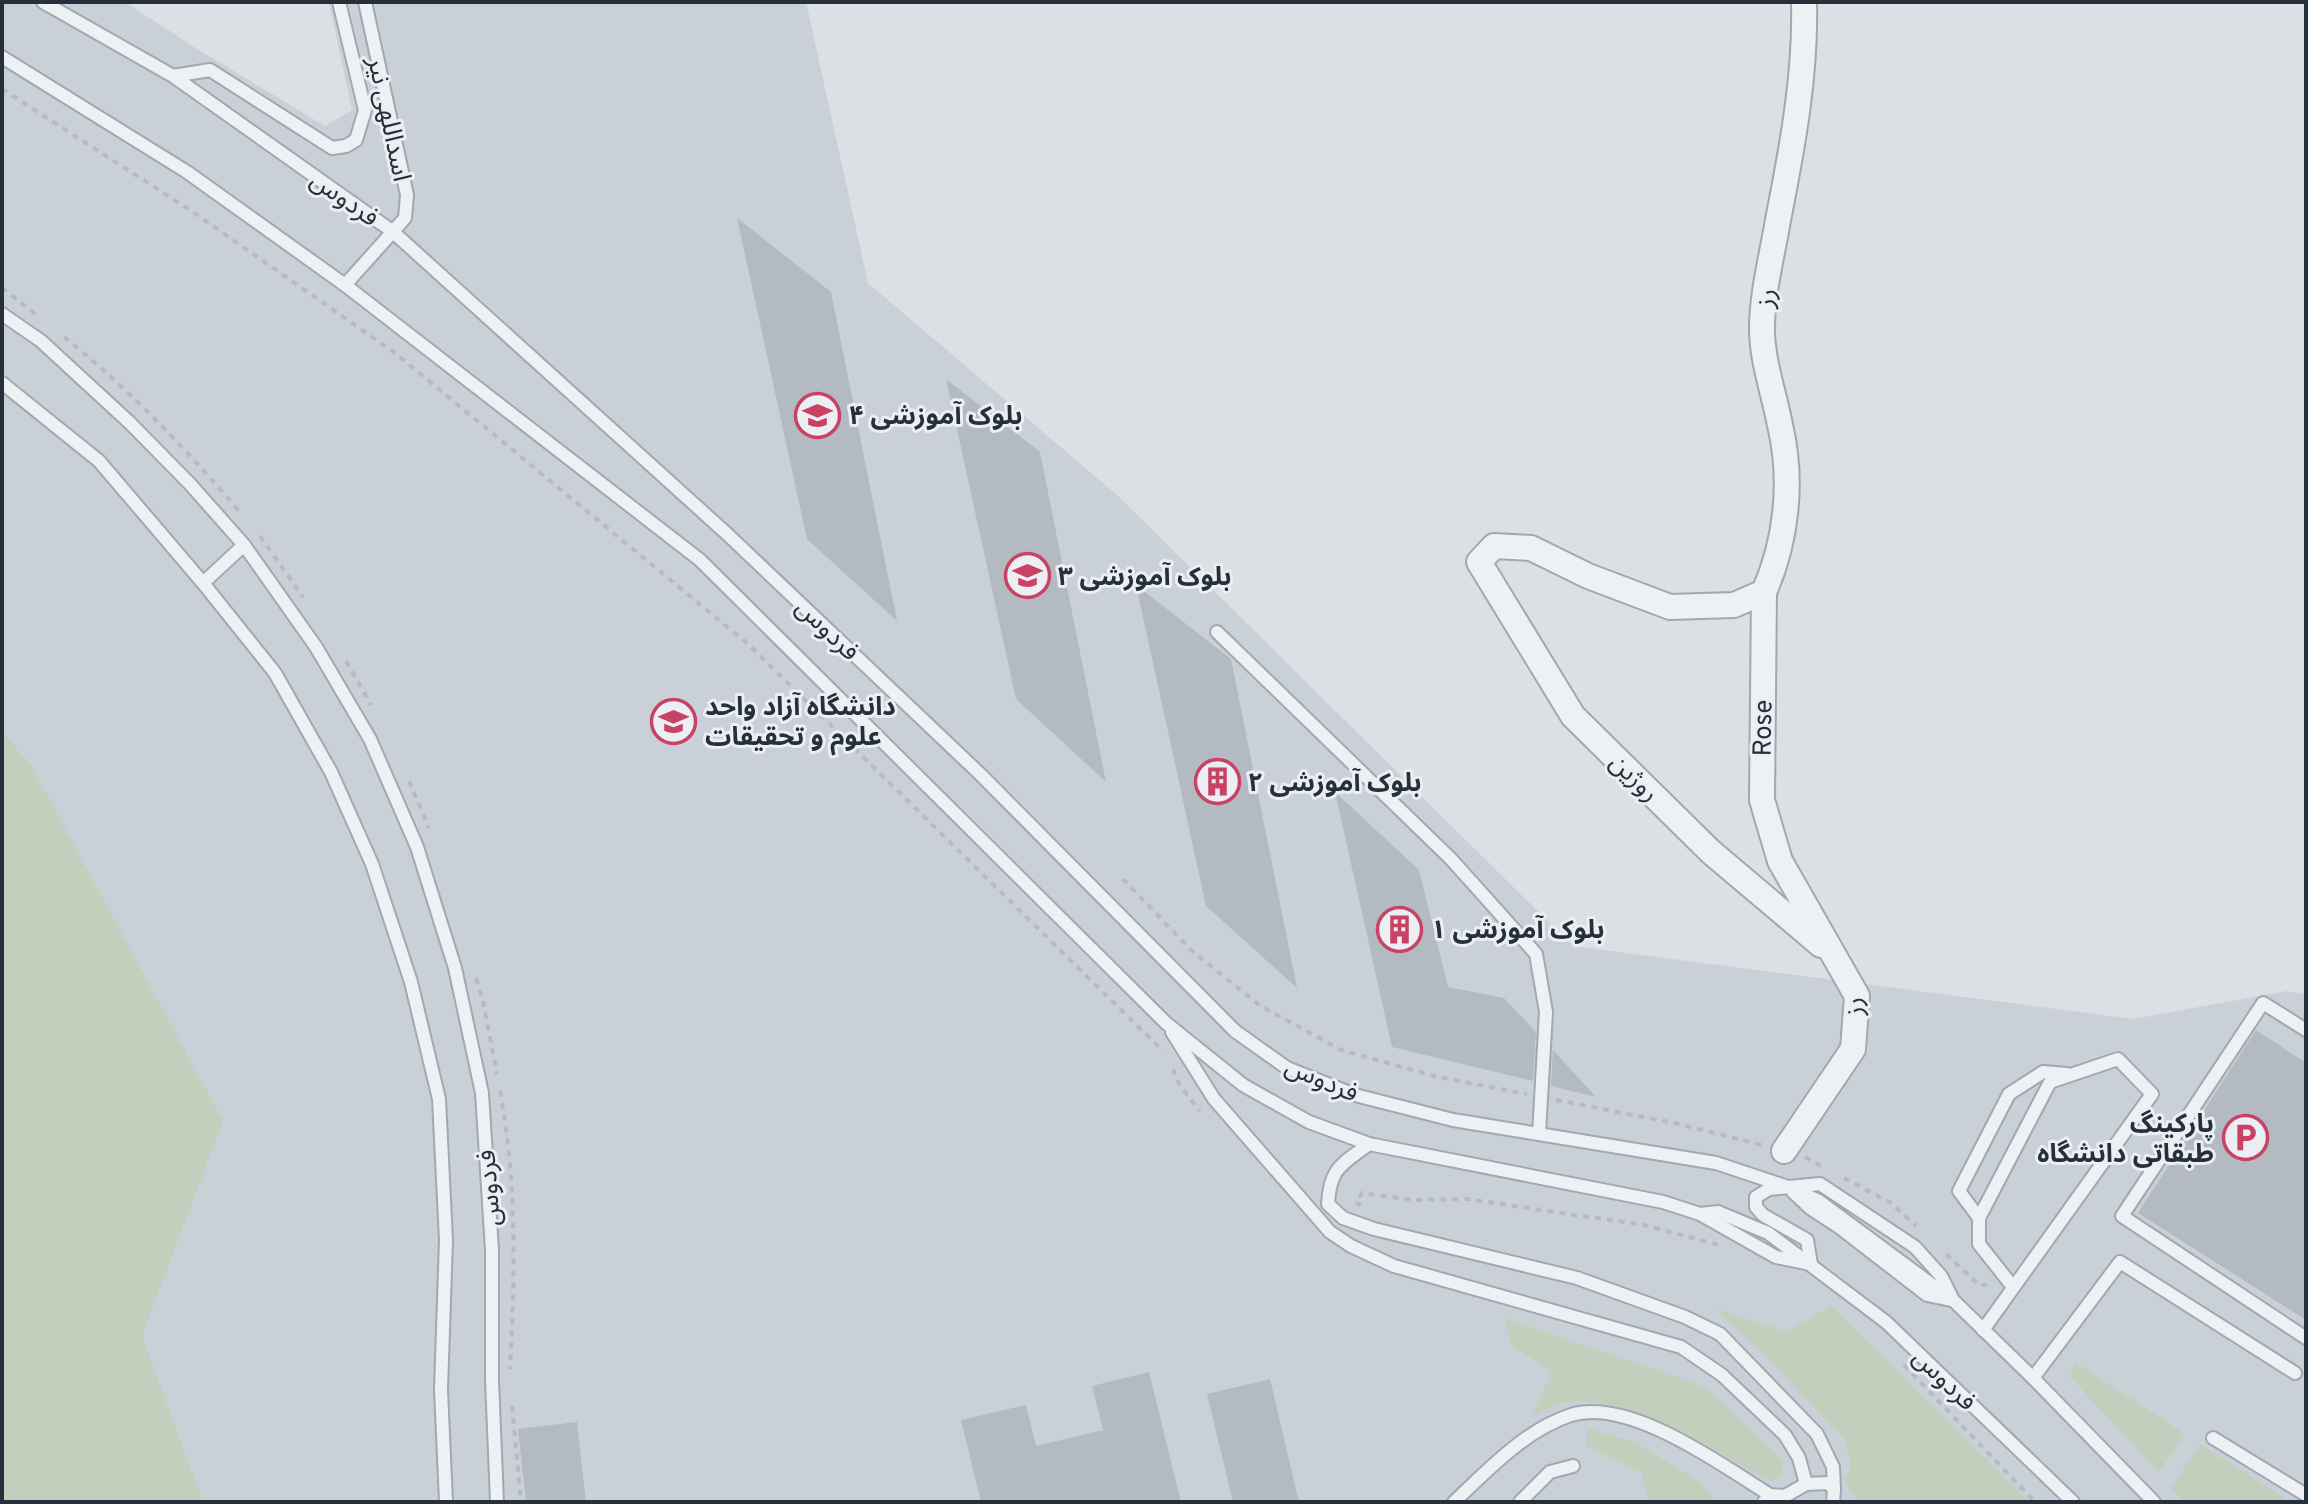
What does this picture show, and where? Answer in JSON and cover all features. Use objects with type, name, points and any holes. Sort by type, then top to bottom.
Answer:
[{"type":"street","name":"رز","points":[[1764,592],[1777,563],[1787,496],[1782,430],[1763,350],[1762,327],[1768,270],[1788,170],[1803,50],[1804,2]]},
{"type":"street","name":"روژین","points":[[1764,592],[1734,605],[1670,607],[1588,576],[1531,548],[1494,546],[1479,562],[1573,716],[1711,852],[1835,956]]},
{"type":"street","name":"Rose","points":[[1764,592],[1762,800],[1780,861]]},
{"type":"street","name":"رز","points":[[1780,861],[1857,996],[1853,1049],[1784,1151]]},
{"type":"lane","name":"فردوس","points":[[43,2],[173,76],[392,231],[738,543],[979,773],[1235,1031],[1287,1068],[1355,1095],[1453,1120],[1716,1163],[1788,1187]]},
{"type":"lane","name":"اسداللهی نیر","points":[[173,76],[210,70],[332,148],[346,146],[356,140],[365,110],[339,2]]},
{"type":"lane","name":"اسداللهی نیر","points":[[345,285],[405,218],[407,195],[365,2]]},
{"type":"lane","name":"فردوس","points":[[2,57],[187,172],[345,285],[700,560],[1166,1023],[1243,1085],[1309,1122],[1369,1144],[1644,1198],[1700,1214],[1776,1257],[1811,1264],[1886,1322],[2073,1502]]},
{"type":"lane","name":"فردوس","points":[[2,314],[41,341],[130,423],[244,545],[316,647],[370,739],[417,847],[455,968],[482,1093],[492,1250],[492,1380],[497,1502]]},
{"type":"lane","name":"فردوس","points":[[2,383],[99,461],[275,673],[331,772],[372,864],[411,982],[439,1099],[446,1240],[441,1390],[446,1502]]},
{"type":"lane","points":[[203,583],[244,545]]},
{"type":"lane","points":[[1217,632],[1451,859],[1536,954],[1546,1012],[1539,1134]]},
{"type":"lane","points":[[2306,1030],[2263,1003],[2122,1216],[2306,1338]]},
{"type":"lane","points":[[1166,1023],[1214,1099],[1330,1232],[1351,1246],[1394,1266],[1681,1347],[1722,1375],[1785,1435],[1799,1458],[1806,1484]]},
{"type":"lane","points":[[1983,1330],[2152,1094],[2118,1059],[2050,1082],[1979,1218],[1979,1244],[2013,1287]]},
{"type":"lane","points":[[1979,1218],[1959,1191],[2009,1094],[2043,1072],[2074,1074]]},
{"type":"lane","points":[[1369,1144],[1343,1164],[1329,1181],[1328,1204],[1343,1218],[1374,1229],[1577,1278],[1685,1317],[1720,1334],[1817,1434],[1833,1467],[1833,1495]]},
{"type":"lane","points":[[1811,1264],[1807,1240],[1763,1215],[1756,1207],[1756,1197],[1769,1189],[1820,1184],[1915,1247],[1941,1276],[1954,1301]]},
{"type":"lane","points":[[1788,1187],[1846,1218],[1954,1301],[2154,1502]]},
{"type":"lane","points":[[2033,1378],[2120,1262],[2295,1373]]},
{"type":"lane","points":[[1454,1502],[1495,1463],[1538,1431],[1572,1415],[1599,1411],[1668,1431],[1767,1498],[1785,1496],[1806,1484],[1828,1483],[1833,1495]]},
{"type":"lane","points":[[2213,1438],[2306,1495]]},
{"type":"lane","points":[[1520,1502],[1550,1472],[1573,1466]]},
{"type":"path","points":[[2,89],[190,210],[395,353],[748,644],[1169,1058],[1179,1084],[1204,1115]]},
{"type":"path","points":[[1123,879],[1191,950],[1259,1005],[1341,1050],[1438,1077],[1674,1123],[1800,1155],[1826,1168]]},
{"type":"path","points":[[1839,1175],[1891,1203],[1925,1234]]},
{"type":"path","points":[[1368,1213],[1356,1202],[1362,1193],[1415,1200],[1466,1199],[1644,1225],[1728,1248]]},
{"type":"path","points":[[1936,1244],[1980,1286],[1992,1282],[1996,1265]]},
{"type":"path","points":[[1900,1361],[2035,1502]]},
{"type":"shaded area","name":"دانشگاه آزاد واحد علوم و تحقیقات","points":[[2,2],[125,2],[325,126],[352,110],[329,2],[806,2],[868,283],[1117,495],[1573,946],[2133,1019],[2287,991],[2306,994],[2306,1502],[2,1502]]},
{"type":"green space","points":[[2,732],[31,765],[223,1121],[142,1336],[203,1502],[2,1502]]},
{"type":"green space","points":[[1832,1306],[2029,1502],[1859,1502],[1845,1481],[1851,1467],[1844,1438],[1716,1309],[1785,1331]]},
{"type":"green space","points":[[1504,1318],[1706,1387],[1782,1460],[1783,1472],[1772,1482],[1675,1429],[1623,1408],[1566,1401],[1531,1417],[1552,1372],[1511,1345]]},
{"type":"green space","points":[[2075,1362],[2185,1434],[2159,1472],[2070,1377]]},
{"type":"green space","points":[[1587,1428],[1637,1443],[1699,1482],[1717,1502],[1649,1502],[1641,1473],[1587,1447]]},
{"type":"green space","points":[[2200,1444],[2291,1502],[2184,1502],[2171,1488]]},
{"type":"building","name":"بلوک آموزشی ۴","points":[[737,218],[831,292],[897,621],[807,539]]},
{"type":"building","name":"بلوک آموزشی ۳","points":[[946,379],[1040,452],[1106,782],[1016,699]]},
{"type":"building","name":"بلوک آموزشی ۲","points":[[1136,585],[1231,659],[1297,988],[1206,906]]},
{"type":"building","name":"بلوک آموزشی ۱","points":[[1335,792],[1419,870],[1448,987],[1504,998],[1536,1032],[1533,1081],[1392,1047]]},
{"type":"building","name":"پارکینگ طبقاتی دانشگاه","points":[[2256,1030],[2306,1063],[2306,1320],[2138,1213]]},
{"type":"building","points":[[1553,1050],[1596,1097],[1551,1086]]},
{"type":"building","points":[[1149,1372],[1181,1502],[981,1502],[961,1420],[1026,1405],[1036,1446],[1103,1430],[1092,1386]]},
{"type":"building","points":[[1270,1379],[1299,1502],[1233,1502],[1207,1394]]},
{"type":"building","points":[[577,1422],[586,1502],[526,1502],[518,1429]]},
{"type":"place","name":"بلوک آموزشی ۴","points":[[818,415]]},
{"type":"place","name":"بلوک آموزشی ۳","points":[[1027,576]]},
{"type":"place","name":"دانشگاه آزاد واحد علوم و تحقیقات","points":[[674,721]]},
{"type":"place","name":"بلوک آموزشی ۲","points":[[1217,782]]},
{"type":"place","name":"بلوک آموزشی ۱","points":[[1400,929]]},
{"type":"place","name":"پارکینگ طبقاتی دانشگاه","points":[[2245,1138]]}]
